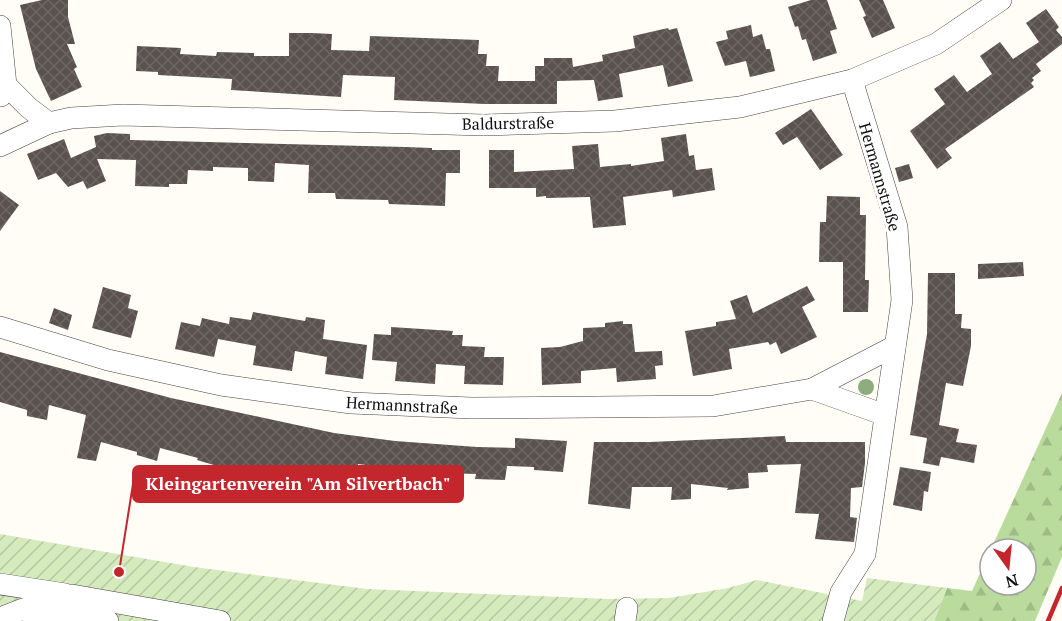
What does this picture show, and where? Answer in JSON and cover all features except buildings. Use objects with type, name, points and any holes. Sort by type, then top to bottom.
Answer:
[{"type":"street","name":"Baldurstraße","points":[[0,146],[50,123],[71,118],[123,115],[484,125],[615,121],[740,107],[852,80],[936,44],[1001,0]]},
{"type":"street","points":[[0,26],[3,92],[50,123]]},
{"type":"street","name":"Hermannstraße","points":[[833,621],[841,592],[865,554],[902,300],[897,227],[852,80]]},
{"type":"street","name":"Hermannstraße","points":[[0,327],[108,360],[221,385],[351,403],[471,408],[713,406],[812,389],[895,346]]},
{"type":"street","name":"Hermannstraße","points":[[812,389],[885,415]]},
{"type":"street","points":[[0,584],[220,621]]},
{"type":"street","points":[[0,618],[72,595]]},
{"type":"street","points":[[23,621],[59,613],[108,621]]},
{"type":"green space","points":[[1062,393],[1062,557],[1035,621],[934,621],[947,588],[972,591],[978,578],[978,597],[1038,597],[1038,537],[996,537]]},
{"type":"green space","points":[[0,534],[194,567],[367,589],[609,599],[669,598],[728,588],[757,580],[862,601],[867,578],[947,588],[934,621],[0,621]]},
{"type":"railway","points":[[1048,621],[1062,588]]},
{"type":"place","name":"Kleingartenverein \"Am Silvertbach\"","points":[[119,572]]}]
